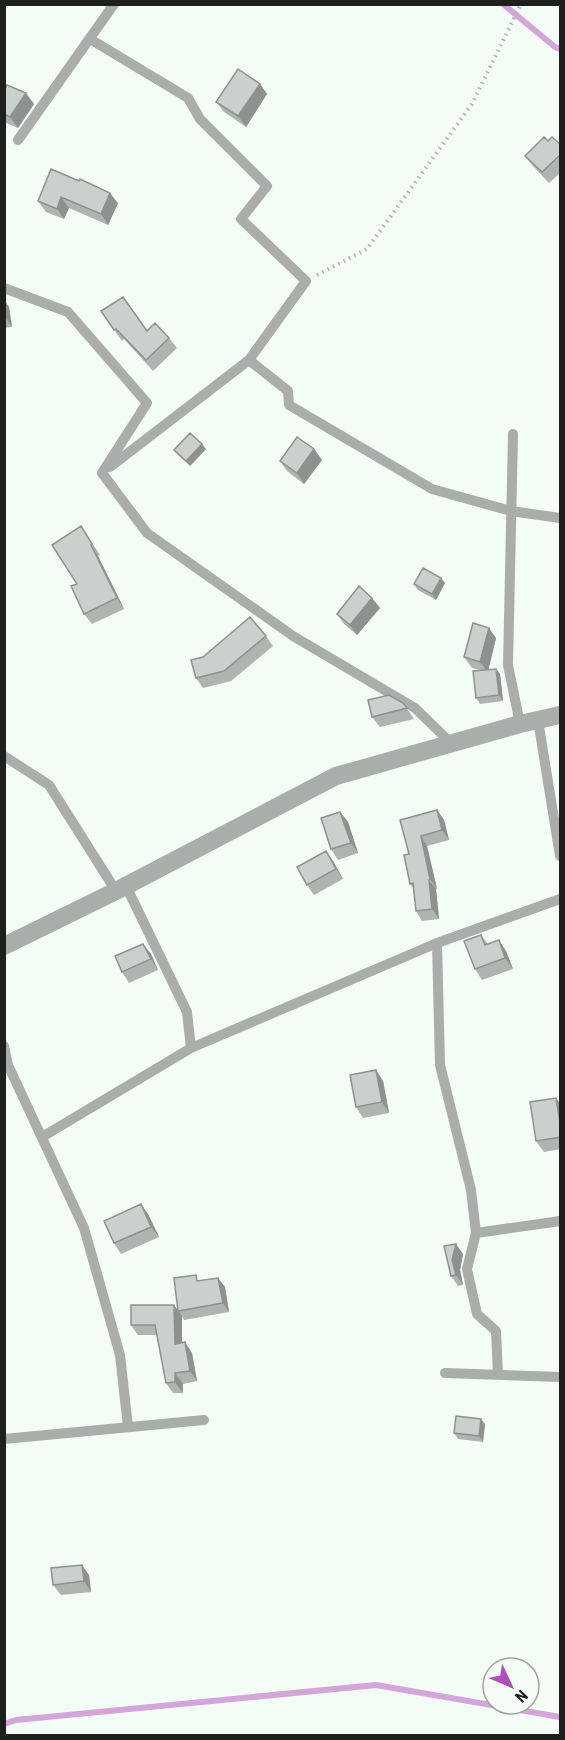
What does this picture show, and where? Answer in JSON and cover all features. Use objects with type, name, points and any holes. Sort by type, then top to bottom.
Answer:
[{"type":"street","points":[[4,946],[121,889],[336,776],[520,724],[561,715]]},
{"type":"lane","points":[[18,140],[114,4]]},
{"type":"lane","points":[[90,39],[188,98],[200,119],[267,186],[241,219],[306,280],[249,360],[102,472]]},
{"type":"lane","points":[[4,288],[68,312],[147,403],[102,472]]},
{"type":"lane","points":[[249,360],[288,390],[289,405],[432,489],[511,511],[561,518]]},
{"type":"lane","points":[[513,434],[508,665],[520,724]]},
{"type":"lane","points":[[102,472],[147,532],[293,636],[415,708],[452,744]]},
{"type":"lane","points":[[538,720],[561,856]]},
{"type":"lane","points":[[4,756],[49,785],[121,889],[187,1012],[191,1048]]},
{"type":"lane","points":[[42,1137],[191,1048],[437,943],[561,899]]},
{"type":"lane","points":[[437,943],[440,1065],[471,1190],[476,1233],[467,1269],[477,1314],[496,1332],[498,1374]]},
{"type":"lane","points":[[4,1046],[8,1065],[84,1228],[120,1355],[128,1427]]},
{"type":"lane","points":[[476,1233],[561,1221]]},
{"type":"lane","points":[[445,1373],[561,1377]]},
{"type":"lane","points":[[4,1439],[204,1420]]},
{"type":"path","points":[[306,280],[367,249],[472,104],[521,4]]},
{"type":"building","points":[[238,69],[260,84],[238,116],[216,102]]},
{"type":"building","points":[[7,85],[26,93],[10,117],[4,114],[4,91]]},
{"type":"building","points":[[544,137],[548,141],[552,137],[561,145],[561,154],[542,172],[525,156]]},
{"type":"building","points":[[51,169],[110,193],[101,214],[61,197],[57,209],[38,201]]},
{"type":"building","points":[[123,297],[147,331],[155,323],[169,338],[146,360],[116,329],[114,330],[101,311]]},
{"type":"building","points":[[190,433],[202,444],[186,461],[174,450]]},
{"type":"building","points":[[297,437],[314,449],[297,473],[280,461]]},
{"type":"building","points":[[81,526],[117,598],[84,614],[71,586],[77,584],[52,545]]},
{"type":"building","points":[[423,568],[441,578],[432,594],[414,584]]},
{"type":"building","points":[[359,586],[372,598],[350,625],[337,614]]},
{"type":"building","points":[[250,617],[266,636],[224,671],[196,678],[191,660],[203,657]]},
{"type":"building","points":[[473,623],[489,628],[480,662],[464,657]]},
{"type":"building","points":[[496,669],[499,695],[476,698],[473,671]]},
{"type":"building","points":[[389,695],[407,708],[372,717],[368,700]]},
{"type":"building","points":[[437,810],[442,830],[421,836],[430,879],[432,909],[416,911],[413,883],[410,884],[404,855],[409,854],[400,820]]},
{"type":"building","points":[[340,812],[351,843],[331,849],[321,818]]},
{"type":"building","points":[[326,851],[336,869],[307,885],[297,867]]},
{"type":"building","points":[[481,935],[485,945],[499,940],[505,958],[475,969],[464,941]]},
{"type":"building","points":[[143,944],[151,959],[122,972],[115,956]]},
{"type":"building","points":[[376,1070],[382,1102],[356,1107],[350,1075]]},
{"type":"building","points":[[556,1098],[561,1137],[536,1141],[530,1102]]},
{"type":"building","points":[[141,1204],[151,1227],[114,1243],[104,1221]]},
{"type":"building","points":[[456,1244],[452,1260],[456,1275],[451,1276],[444,1246]]},
{"type":"building","points":[[196,1275],[197,1281],[218,1278],[223,1303],[178,1311],[174,1278]]},
{"type":"building","points":[[131,1305],[174,1305],[175,1344],[185,1342],[190,1371],[175,1373],[175,1382],[166,1383],[155,1325],[131,1325]]},
{"type":"building","points":[[456,1416],[481,1419],[479,1436],[454,1433]]},
{"type":"building","points":[[82,1565],[84,1581],[53,1585],[51,1568]]},
{"type":"waterway","points":[[503,4],[560,49]]},
{"type":"waterway","points":[[4,1724],[16,1720],[376,1685],[560,1717]]}]
